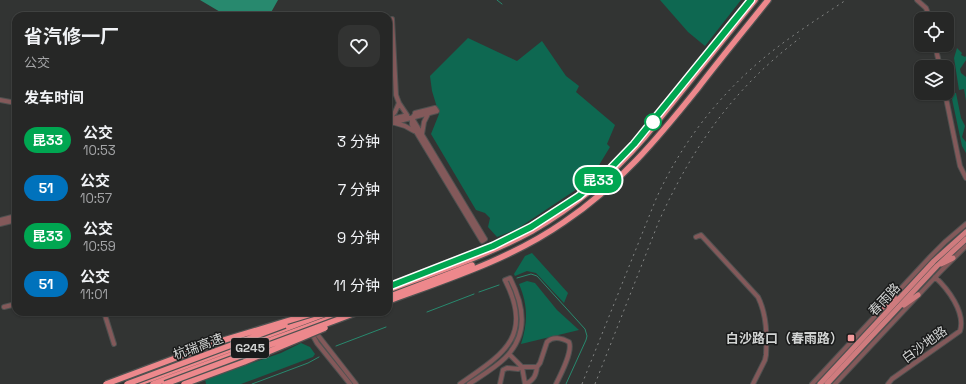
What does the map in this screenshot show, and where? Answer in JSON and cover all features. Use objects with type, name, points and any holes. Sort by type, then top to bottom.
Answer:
[{"type":"highway","points":[[392,285],[493,246],[531,227],[579,196],[607,172],[634,144],[751,0]]},
{"type":"highway","points":[[392,289],[474,258],[503,245],[544,223],[583,196],[610,173],[639,143],[755,0]]},
{"type":"highway","points":[[392,296],[476,264],[506,251],[548,228],[588,201],[615,177],[650,141],[763,0]]},
{"type":"highway","points":[[392,300],[487,263],[526,245],[564,223],[601,195],[654,142],[768,0]]},
{"type":"highway","points":[[106,384],[221,341],[304,316]]},
{"type":"highway","name":"杭瑞高速","points":[[127,384],[310,316]]},
{"type":"highway","name":"G245","points":[[153,384],[309,324],[323,316]]},
{"type":"highway","name":"G245","points":[[137,384],[334,316]]},
{"type":"highway","name":"杭瑞高速","points":[[164,384],[347,316]]},
{"type":"highway","points":[[184,384],[244,362],[354,316]]},
{"type":"main road","name":"春雨路","points":[[820,384],[934,261],[966,232]]},
{"type":"main road","name":"春雨路","points":[[827,384],[937,266],[966,239]]},
{"type":"main road","points":[[937,266],[952,258]]},
{"type":"main road","points":[[883,307],[903,294]]},
{"type":"main road","points":[[896,310],[918,295]]},
{"type":"street","points":[[917,0],[926,8],[927,12]]},
{"type":"street","points":[[392,19],[396,95],[399,103],[407,115]]},
{"type":"street","points":[[0,100],[12,102]]},
{"type":"street","points":[[946,100],[960,166],[966,178]]},
{"type":"street","points":[[392,117],[399,103]]},
{"type":"street","points":[[392,121],[402,116],[436,108],[437,111],[392,121]]},
{"type":"street","points":[[412,118],[416,113]]},
{"type":"street","points":[[420,134],[427,115],[431,113]]},
{"type":"street","points":[[402,116],[412,118]]},
{"type":"street","points":[[392,123],[410,128],[420,134],[485,239],[482,241],[420,134],[412,118]]},
{"type":"street","points":[[0,220],[12,217]]},
{"type":"street","points":[[0,224],[12,221]]},
{"type":"street","points":[[812,384],[930,257],[966,224]]},
{"type":"street","points":[[696,237],[701,235],[758,297],[761,304],[766,327],[766,355],[753,384]]},
{"type":"street","points":[[835,384],[952,258],[966,246]]},
{"type":"street","name":"白沙地路","points":[[888,384],[892,379],[960,330],[962,327],[963,314],[959,302],[935,277]]},
{"type":"street","points":[[460,384],[496,359],[506,348],[512,336],[516,322],[516,308],[512,294],[505,280],[510,278],[520,300],[522,317],[519,334],[515,344],[508,354],[497,365],[469,384]]},
{"type":"street","points":[[4,307],[12,305]]},
{"type":"street","points":[[105,316],[114,344]]},
{"type":"street","points":[[304,316],[356,384]]},
{"type":"street","points":[[309,324],[314,339],[350,384]]},
{"type":"street","points":[[508,354],[522,367],[526,384],[535,376],[536,367],[540,363],[549,340],[554,338],[569,342],[570,346],[566,361],[556,384]]},
{"type":"street","points":[[500,384],[505,369],[536,367]]},
{"type":"shaded area","points":[[200,0],[278,0],[271,12],[220,12]]},
{"type":"shaded area","points":[[660,0],[741,0],[705,46],[688,32]]},
{"type":"shaded area","points":[[468,38],[517,61],[542,41],[566,76],[579,86],[576,92],[615,125],[607,144],[610,147],[593,175],[574,191],[517,229],[497,237],[488,227],[490,218],[485,213],[476,210],[431,134],[439,114],[432,91],[430,76]]},
{"type":"shaded area","points":[[957,48],[962,53],[961,55],[966,56],[966,60],[960,69],[961,73],[966,77],[966,101],[964,89],[959,90],[954,58]]},
{"type":"shaded area","points":[[956,93],[961,118],[965,126],[962,137],[966,142],[966,153],[962,146],[952,100],[954,100],[954,95]]},
{"type":"shaded area","points":[[532,253],[568,293],[564,303],[536,273],[527,271],[515,276],[514,274],[525,256]]},
{"type":"shaded area","points":[[527,281],[535,283],[557,310],[579,330],[521,344],[525,328],[526,314],[524,299],[519,284]]},
{"type":"shaded area","points":[[301,343],[310,347],[315,354],[313,357],[241,384],[206,384],[205,379],[281,353]]},
{"type":"waterway","points":[[497,0],[502,4]]},
{"type":"waterway","points":[[517,278],[531,274],[537,276],[585,329],[587,336],[586,340],[566,384]]},
{"type":"waterway","points":[[479,292],[499,285]]},
{"type":"waterway","points":[[427,312],[474,294]]},
{"type":"waterway","points":[[336,346],[386,327]]},
{"type":"waterway","points":[[252,384],[308,363],[319,357]]},
{"type":"railway","points":[[582,384],[656,199],[688,142],[713,108],[759,62],[812,22],[846,0]]},
{"type":"railway","points":[[595,384],[659,221],[686,168],[701,143],[735,98],[776,57],[800,38]]},
{"type":"bus line","name":"昆33","points":[[392,285],[512,238],[579,196],[622,158],[751,0]]},
{"type":"place","name":"白沙路口（春雨路）","points":[[851,338]]}]
